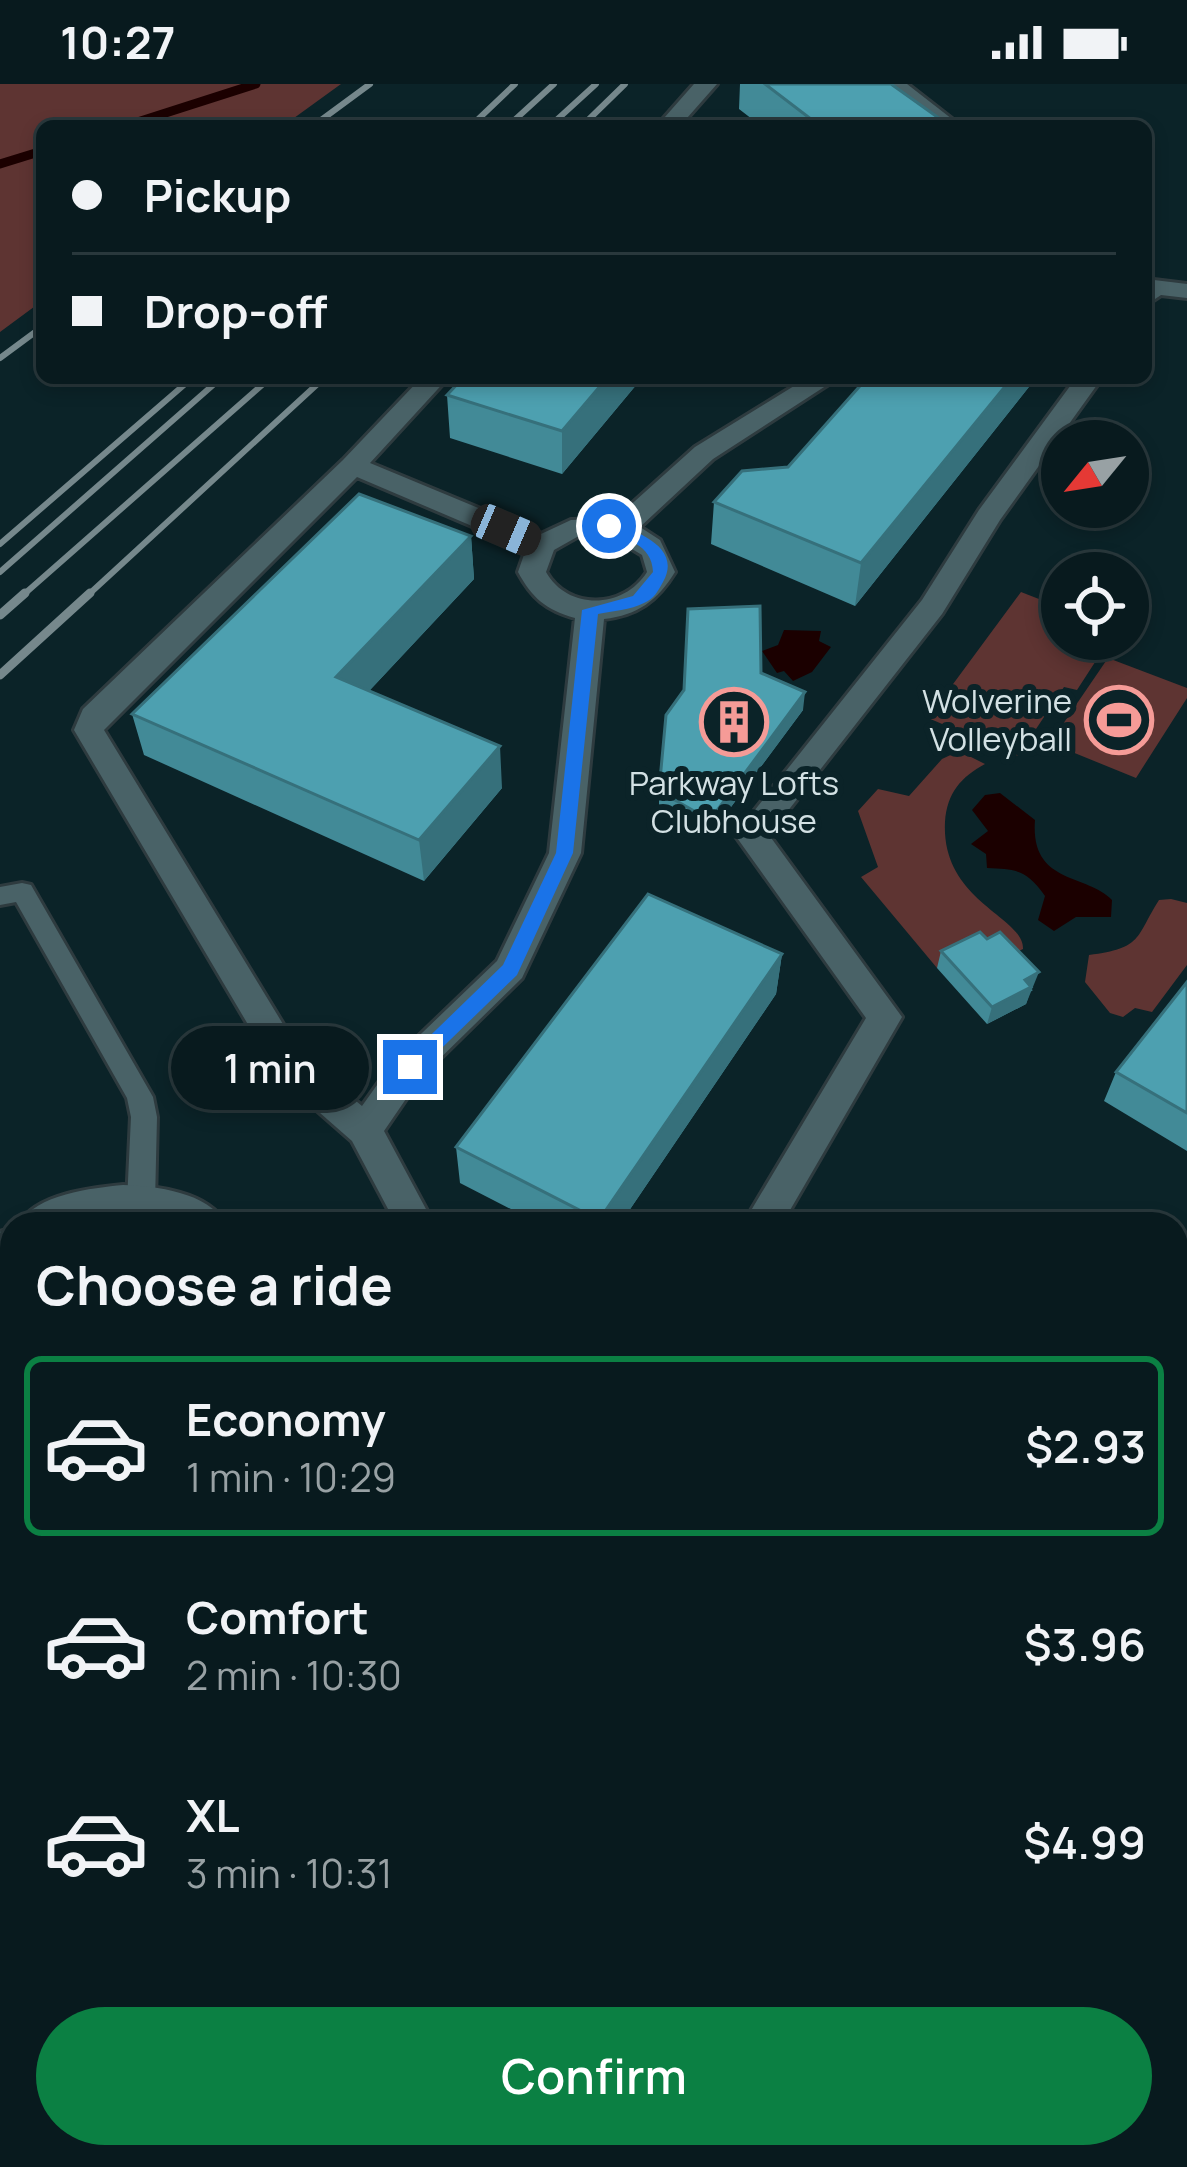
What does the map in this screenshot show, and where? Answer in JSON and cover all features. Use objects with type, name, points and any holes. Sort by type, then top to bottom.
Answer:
[{"type":"street","points":[[673,120],[706,84]]},
{"type":"street","points":[[893,84],[942,120]]},
{"type":"street","points":[[1152,288],[1187,291]]},
{"type":"street","points":[[409,1212],[365,1130],[291,1067],[89,730],[94,717],[353,466],[429,384]]},
{"type":"street","points":[[621,529],[704,453],[815,384]]},
{"type":"street","points":[[769,1212],[885,1017],[751,835],[932,607],[989,516],[1085,384]]},
{"type":"street","points":[[353,466],[542,545]]},
{"type":"street","points":[[584,526],[621,529],[656,551],[661,572],[657,583],[623,607],[590,610],[562,604],[541,590],[532,572],[542,545],[584,526]]},
{"type":"street","points":[[365,1130],[410,1067],[510,970],[565,853],[590,610]]},
{"type":"street","points":[[69,1212],[89,1204],[141,1202],[179,1212]]},
{"type":"lane","points":[[0,896],[22,892],[140,1097],[144,1117],[141,1202]]},
{"type":"shaded area","points":[[0,84],[341,84],[291,120],[36,120],[36,305],[0,332]]},
{"type":"shaded area","points":[[1021,592],[1041,600],[1041,660],[1096,660],[1077,690],[1064,687],[1018,756],[928,718]]},
{"type":"shaded area","points":[[784,630],[821,631],[819,641],[831,647],[812,672],[793,681],[784,671],[777,673],[762,651],[778,645]]},
{"type":"shaded area","name":"Wolverine Volleyball","points":[[1107,660],[1187,688],[1187,698],[1136,778],[1050,743]]},
{"type":"shaded area","points":[[959,751],[985,764],[962,780],[952,794],[945,822],[947,849],[968,889],[1011,926],[1023,949],[1004,958],[937,968],[861,877],[878,867],[858,811],[878,789],[909,796],[942,759]]},
{"type":"shaded area","points":[[1000,793],[1035,820],[1036,841],[1050,867],[1112,900],[1111,917],[1076,917],[1054,931],[1038,920],[1045,896],[1032,881],[1013,870],[987,868],[986,854],[971,844],[988,831],[972,810],[985,795]]},
{"type":"shaded area","points":[[1159,900],[1187,903],[1187,965],[1152,1012],[1135,1008],[1123,1017],[1110,1013],[1085,982],[1089,955],[1129,945]]},
{"type":"building","points":[[765,84],[891,84],[942,120],[812,120]]},
{"type":"building","points":[[457,384],[602,384],[562,431],[447,395]]},
{"type":"building","points":[[862,384],[1007,384],[861,563],[714,502],[742,471],[788,467]]},
{"type":"building","points":[[359,494],[471,536],[336,677],[500,746],[419,840],[132,714]]},
{"type":"building","name":"Parkway Lofts Clubhouse","points":[[760,606],[761,673],[805,692],[710,820],[659,791],[666,715],[684,690],[688,609]]},
{"type":"building","points":[[648,894],[782,954],[605,1212],[583,1212],[456,1147]]},
{"type":"building","points":[[980,932],[987,939],[1000,932],[1039,972],[1025,980],[1031,987],[992,1007],[941,951]]},
{"type":"building","points":[[1187,982],[1187,1113],[1116,1072]]},
{"type":"waterway","points":[[144,120],[256,84]]},
{"type":"waterway","points":[[0,164],[36,153]]},
{"type":"railway","points":[[321,120],[370,84]]},
{"type":"railway","points":[[477,120],[515,84]]},
{"type":"railway","points":[[515,120],[554,84]]},
{"type":"railway","points":[[557,120],[596,84]]},
{"type":"railway","points":[[588,120],[625,84]]},
{"type":"railway","points":[[0,358],[36,331]]},
{"type":"railway","points":[[0,544],[185,384]]},
{"type":"railway","points":[[0,572],[214,384]]},
{"type":"railway","points":[[22,596],[263,384]]},
{"type":"railway","points":[[87,596],[317,384]]},
{"type":"railway","points":[[0,615],[25,593]]},
{"type":"railway","points":[[0,675],[90,593]]},
{"type":"place","name":"Wolverine Volleyball","points":[[1119,720]]},
{"type":"place","name":"Parkway Lofts Clubhouse","points":[[734,722]]},
{"type":"route","points":[[410,1067],[510,970],[565,853],[590,610],[638,601],[657,583],[661,572],[656,551],[647,542],[609,526]]}]
